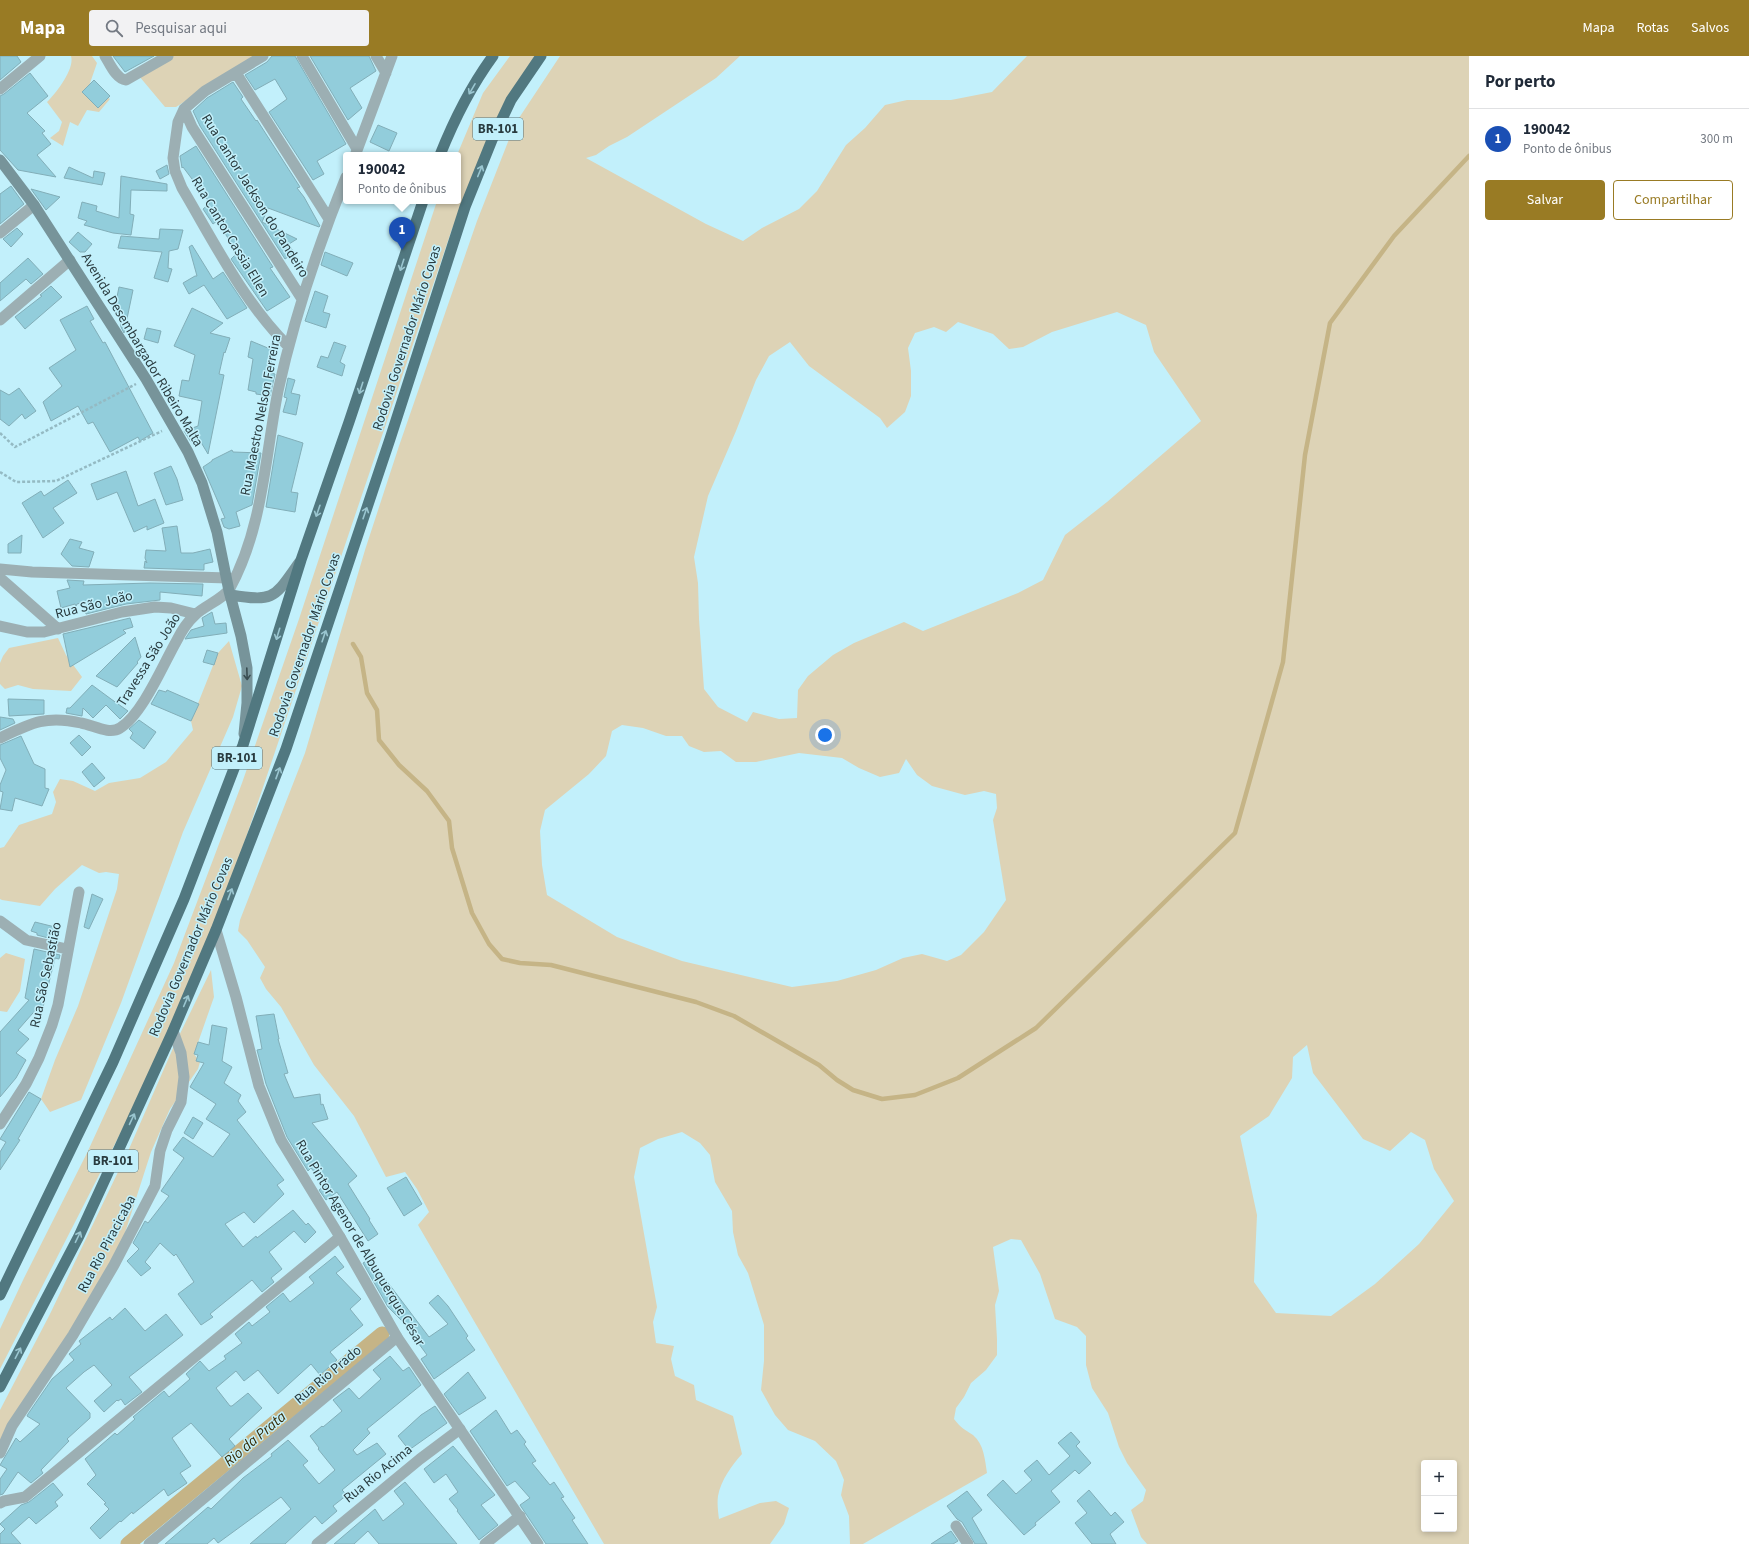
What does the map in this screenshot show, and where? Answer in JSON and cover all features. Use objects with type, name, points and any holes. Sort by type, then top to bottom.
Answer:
[{"type":"highway","name":"BR-101","points":[[441,152],[449,132],[493,56]]},
{"type":"highway","name":"Rodovia Governador Mário Covas","points":[[0,1387],[79,1236],[173,1031],[216,930],[284,755],[390,439],[465,207],[492,140],[511,100],[541,56]]},
{"type":"highway","name":"Rodovia Governador Mário Covas","points":[[0,1295],[116,1055],[184,899],[243,744],[301,560],[350,422],[422,204]]},
{"type":"main road","name":"Avenida Desembargador Ribeiro Malta","points":[[0,160],[34,205],[146,379],[173,425],[202,483],[217,532],[230,593],[242,636],[247,668],[247,703],[243,744]]},
{"type":"main road","points":[[230,593],[255,598],[270,597],[281,588],[301,560]]},
{"type":"street","points":[[0,89],[40,56]]},
{"type":"street","points":[[105,56],[121,78],[129,79],[168,56]]},
{"type":"street","name":"Rua Cantor Cassia Ellen","points":[[263,56],[201,94],[184,109],[178,122],[173,158],[175,171],[182,188],[245,293],[269,326],[288,346]]},
{"type":"street","points":[[302,56],[356,152]]},
{"type":"street","points":[[376,56],[386,73]]},
{"type":"street","points":[[356,152],[392,56]]},
{"type":"street","points":[[236,73],[329,219]]},
{"type":"street","name":"Rua Cantor Jackson do Pandeiro","points":[[184,109],[192,127],[302,299]]},
{"type":"street","name":"Rua Maestro Nelson Ferreira","points":[[230,593],[247,548],[255,521],[262,487],[272,420],[288,346],[329,219],[343,184]]},
{"type":"street","points":[[0,232],[34,205]]},
{"type":"street","points":[[0,320],[70,260]]},
{"type":"street","points":[[0,569],[32,572],[228,578]]},
{"type":"street","points":[[0,578],[58,629]]},
{"type":"street","name":"Travessa São João","points":[[0,738],[30,724],[48,720],[66,720],[109,730],[120,728],[129,721],[141,704],[176,641],[195,614],[230,593]]},
{"type":"street","name":"Rua São João","points":[[0,626],[12,630],[34,633],[58,629],[138,608],[171,608],[195,614]]},
{"type":"street","name":"Rua São Sebastião","points":[[0,1124],[26,1084],[47,1040],[58,1006],[67,949],[79,892]]},
{"type":"street","points":[[0,921],[26,940],[67,949]]},
{"type":"street","name":"Rua Pintor Agenor de Albuquerque César","points":[[216,930],[236,997],[259,1086],[281,1140],[340,1237],[397,1337],[538,1544]]},
{"type":"street","name":"Rua Rio Piracicaba","points":[[0,1453],[12,1426],[73,1336],[114,1265],[155,1186],[160,1151],[167,1130],[181,1102],[184,1077],[181,1053],[173,1031]]},
{"type":"street","points":[[0,1503],[25,1497],[340,1237]]},
{"type":"street","name":"Rua Rio Prado","points":[[150,1544],[397,1337]]},
{"type":"street","name":"Rua Rio Acima","points":[[317,1544],[420,1459],[460,1429]]},
{"type":"street","points":[[485,1544],[520,1516]]},
{"type":"street","points":[[956,1526],[968,1544]]},
{"type":"path","points":[[0,433],[15,447],[146,379]]},
{"type":"path","points":[[0,472],[16,482],[56,481],[173,425]]},
{"type":"shaded area","points":[[71,56],[92,56],[97,63],[89,86],[110,99],[99,112],[87,110],[78,126],[70,122],[63,146],[50,138],[59,131],[62,122],[47,102],[60,87],[68,74]]},
{"type":"shaded area","points":[[165,56],[256,56],[176,107],[165,107],[139,76]]},
{"type":"shaded area","points":[[510,56],[535,56],[452,229],[214,932],[144,1087],[0,1369],[0,1329],[87,1153],[174,963],[242,783],[299,619],[436,204],[461,204],[461,152],[458,152],[483,93]]},
{"type":"shaded area","points":[[560,56],[740,56],[716,78],[627,137],[609,146],[596,155],[586,158],[706,224],[743,241],[762,228],[799,209],[817,191],[846,145],[865,128],[885,105],[907,100],[951,100],[992,92],[1027,56],[1469,56],[1469,1544],[1147,1544],[1141,1537],[1131,1510],[1143,1501],[1146,1490],[1127,1463],[1119,1447],[1108,1413],[1092,1388],[1086,1365],[1086,1336],[1077,1327],[1055,1319],[1040,1274],[1021,1240],[1011,1239],[993,1247],[999,1291],[995,1305],[997,1355],[986,1370],[971,1383],[964,1397],[956,1408],[954,1419],[980,1443],[986,1463],[987,1473],[863,1544],[850,1544],[849,1516],[841,1495],[844,1480],[836,1461],[815,1441],[788,1430],[775,1415],[761,1390],[764,1361],[764,1325],[748,1273],[738,1255],[733,1232],[732,1211],[715,1182],[710,1155],[700,1143],[682,1132],[658,1139],[640,1148],[634,1177],[657,1307],[653,1322],[656,1343],[674,1346],[671,1359],[675,1376],[694,1385],[696,1400],[733,1416],[742,1454],[727,1473],[719,1490],[719,1519],[760,1503],[776,1501],[789,1508],[784,1524],[770,1544],[604,1544],[418,1225],[429,1212],[417,1189],[405,1172],[386,1177],[354,1116],[314,1065],[281,1007],[266,989],[260,978],[265,967],[247,940],[238,931],[240,920],[305,753],[365,550],[399,446],[477,221],[515,124]],"holes":[[[1117,312],[1146,325],[1154,352],[1201,421],[1107,502],[1065,535],[1043,580],[1018,593],[923,631],[904,622],[854,643],[833,655],[808,676],[798,690],[797,718],[779,719],[753,712],[747,722],[718,707],[704,689],[698,583],[694,557],[708,496],[756,380],[769,356],[790,342],[809,366],[880,418],[887,428],[905,412],[911,396],[911,371],[908,348],[915,333],[934,327],[946,332],[958,322],[993,334],[1009,349],[1023,347],[1052,332]],[[622,725],[643,728],[666,736],[682,736],[689,746],[704,752],[721,751],[736,762],[756,762],[799,753],[842,758],[859,768],[880,777],[899,773],[906,759],[917,775],[932,786],[965,795],[984,791],[996,794],[997,808],[993,820],[1006,900],[984,932],[961,955],[947,961],[922,954],[903,958],[876,970],[837,981],[792,987],[682,961],[617,937],[547,895],[542,865],[540,831],[545,810],[589,774],[606,756],[612,731]],[[1307,1045],[1313,1073],[1363,1139],[1390,1151],[1411,1132],[1425,1140],[1434,1169],[1454,1201],[1419,1244],[1375,1284],[1331,1316],[1276,1313],[1254,1282],[1257,1215],[1240,1136],[1269,1116],[1292,1078],[1293,1057]]]},
{"type":"shaded area","points":[[58,638],[66,655],[82,677],[71,691],[33,689],[18,685],[5,689],[0,684],[0,663],[9,648]]},
{"type":"shaded area","points":[[229,641],[242,686],[233,717],[183,832],[121,1003],[81,1100],[50,1112],[41,1099],[55,1060],[78,1006],[117,889],[119,874],[106,872],[99,873],[82,865],[55,889],[40,906],[2,900],[0,899],[0,848],[4,847],[19,825],[52,814],[56,802],[53,792],[60,779],[73,781],[95,791],[109,783],[140,778],[166,762],[193,730],[191,721],[218,653]]},
{"type":"shaded area","points":[[6,953],[25,959],[20,991],[7,1012],[0,1011],[0,958]]},
{"type":"shaded area","points":[[211,970],[214,997],[194,1054],[200,1062],[198,1069],[170,1109],[151,1152],[122,1242],[68,1336],[0,1441],[0,1410],[50,1314],[129,1149],[174,1046]]},
{"type":"building","points":[[0,56],[17,56],[21,62],[0,80]]},
{"type":"building","points":[[113,56],[154,56],[125,72]]},
{"type":"building","points":[[272,56],[295,56],[346,144],[317,161],[324,174],[313,180],[269,112],[287,99],[275,79],[255,90],[245,75],[267,62]]},
{"type":"building","points":[[310,56],[369,56],[376,71],[350,88],[362,108],[348,120]]},
{"type":"building","points":[[30,73],[48,96],[27,113],[45,131],[42,133],[51,144],[37,155],[56,177],[18,170],[0,150],[0,96]]},
{"type":"building","points":[[94,80],[110,96],[98,108],[82,92]]},
{"type":"building","points":[[233,82],[243,97],[241,99],[256,121],[257,120],[300,187],[297,188],[304,197],[320,226],[319,227],[268,208],[262,222],[297,239],[289,244],[294,253],[285,259],[200,126],[193,111],[207,98]]},
{"type":"building","points":[[378,125],[397,133],[389,151],[370,142]]},
{"type":"building","points":[[196,146],[273,267],[270,268],[290,297],[267,311],[231,259],[236,254],[235,249],[217,221],[213,224],[203,209],[210,203],[183,167],[182,168],[180,156]]},
{"type":"building","points":[[167,165],[169,174],[160,179],[156,171]]},
{"type":"building","points":[[69,167],[93,178],[94,171],[105,173],[102,185],[64,178]]},
{"type":"building","points":[[121,176],[167,184],[167,191],[131,190],[130,214],[134,215],[131,235],[113,233],[84,225],[87,221],[78,218],[82,202],[97,206],[96,211],[119,218]]},
{"type":"building","points":[[11,186],[24,204],[0,224],[0,194]]},
{"type":"building","points":[[31,189],[42,192],[60,197],[46,210]]},
{"type":"building","points":[[17,228],[23,234],[11,247],[3,239]]},
{"type":"building","points":[[160,229],[183,230],[178,249],[169,251],[168,268],[172,269],[168,282],[154,278],[162,252],[118,248],[121,236],[159,239]]},
{"type":"building","points":[[78,232],[92,244],[85,252],[80,252],[69,242]]},
{"type":"building","points":[[192,245],[213,279],[223,272],[247,308],[227,319],[204,285],[189,294],[183,283],[197,276],[189,247]]},
{"type":"building","points":[[325,252],[353,263],[347,276],[321,265]]},
{"type":"building","points":[[28,258],[43,274],[31,284],[26,279],[0,301],[0,283]]},
{"type":"building","points":[[51,286],[62,297],[25,329],[15,317],[42,296],[40,295]]},
{"type":"building","points":[[119,287],[133,290],[124,333],[121,327],[118,307],[115,307]]},
{"type":"building","points":[[315,291],[328,296],[323,312],[330,314],[326,328],[305,321]]},
{"type":"building","points":[[87,306],[94,319],[90,321],[103,343],[105,342],[153,433],[140,441],[138,437],[110,452],[93,422],[88,424],[78,406],[51,421],[43,402],[62,386],[49,368],[76,350],[60,320]]},
{"type":"building","points":[[192,308],[223,323],[210,333],[230,338],[225,353],[224,352],[219,374],[224,375],[208,454],[199,439],[191,442],[184,431],[198,426],[202,401],[179,396],[182,380],[189,381],[195,355],[174,346]]},
{"type":"building","points":[[147,328],[161,331],[158,343],[144,339]]},
{"type":"building","points":[[251,341],[275,351],[267,372],[275,374],[270,396],[256,394],[256,392],[248,390],[253,359],[248,357]]},
{"type":"building","points":[[334,342],[346,346],[340,362],[345,365],[342,376],[317,367],[321,356],[328,358]]},
{"type":"building","points":[[288,378],[295,380],[291,393],[300,395],[296,415],[283,412],[287,398],[284,397]]},
{"type":"building","points":[[19,388],[36,411],[25,419],[22,414],[9,426],[0,419],[0,390],[9,395]]},
{"type":"building","points":[[278,435],[303,443],[291,492],[298,493],[295,512],[266,507]]},
{"type":"building","points":[[232,450],[233,452],[261,453],[252,505],[236,512],[240,526],[229,529],[224,527],[221,519],[225,518],[203,467],[212,460]]},
{"type":"building","points":[[171,466],[177,479],[183,500],[166,505],[154,473]]},
{"type":"building","points":[[126,471],[138,506],[155,499],[164,523],[147,530],[147,526],[134,532],[117,492],[97,500],[91,484]]},
{"type":"building","points":[[68,480],[77,493],[53,508],[64,523],[43,538],[22,503],[41,491],[44,496]]},
{"type":"building","points":[[177,526],[181,553],[193,553],[210,549],[213,562],[204,564],[204,570],[144,568],[145,561],[147,563],[145,558],[146,550],[166,551],[162,528]]},
{"type":"building","points":[[22,535],[21,553],[8,553],[8,544]]},
{"type":"building","points":[[70,539],[82,542],[79,548],[94,552],[89,567],[72,566],[61,554]]},
{"type":"building","points":[[67,580],[84,581],[83,585],[150,583],[203,584],[202,596],[160,592],[160,600],[126,604],[86,614],[84,602],[77,604],[76,606],[75,604],[61,608],[57,591],[70,588]]},
{"type":"building","points":[[212,612],[215,624],[226,623],[227,633],[185,639],[191,630],[204,626],[202,618]]},
{"type":"building","points":[[130,618],[133,627],[123,630],[126,633],[70,667],[63,634]]},
{"type":"building","points":[[135,637],[141,657],[137,662],[138,663],[117,687],[96,676]]},
{"type":"building","points":[[207,650],[218,653],[214,665],[203,662]]},
{"type":"building","points":[[92,685],[128,711],[120,719],[106,705],[93,718],[83,708],[82,716],[66,713],[67,708],[70,708]]},
{"type":"building","points":[[159,690],[166,692],[167,690],[199,704],[191,721],[151,704]]},
{"type":"building","points":[[8,699],[44,700],[44,714],[9,716]]},
{"type":"building","points":[[0,717],[13,719],[15,723],[0,730]]},
{"type":"building","points":[[139,720],[156,732],[144,749],[130,738],[133,733],[129,729]]},
{"type":"building","points":[[79,735],[91,747],[82,756],[70,743]]},
{"type":"building","points":[[21,736],[34,764],[45,769],[45,788],[49,789],[42,806],[15,798],[12,811],[0,809],[3,792],[0,791],[0,785],[6,770],[0,758],[0,745]]},
{"type":"building","points":[[92,763],[105,778],[94,787],[82,772]]},
{"type":"building","points":[[92,894],[103,899],[89,929],[84,927]]},
{"type":"building","points":[[35,922],[59,928],[56,940],[37,935],[37,933],[31,931]]},
{"type":"building","points":[[34,949],[60,955],[59,959],[55,958],[43,1007],[40,1005],[18,1030],[29,1039],[16,1053],[26,1060],[16,1078],[0,1097],[0,1032],[29,1000],[25,998]]},
{"type":"building","points":[[274,1014],[278,1039],[288,1073],[284,1074],[294,1098],[320,1094],[321,1105],[323,1104],[328,1119],[312,1123],[357,1176],[348,1184],[378,1234],[368,1241],[337,1192],[326,1200],[319,1190],[325,1185],[311,1168],[308,1171],[287,1137],[266,1084],[257,1050],[262,1049],[256,1016]]},
{"type":"building","points":[[212,1025],[227,1028],[222,1061],[232,1067],[224,1083],[241,1095],[238,1101],[246,1112],[237,1120],[284,1180],[277,1185],[284,1194],[254,1223],[244,1212],[225,1224],[243,1247],[293,1210],[306,1225],[308,1223],[316,1232],[305,1243],[294,1231],[269,1252],[282,1269],[271,1278],[274,1282],[262,1292],[252,1280],[210,1314],[213,1317],[201,1325],[178,1294],[194,1282],[176,1254],[174,1256],[160,1243],[145,1262],[151,1268],[141,1276],[127,1261],[139,1249],[133,1243],[145,1221],[148,1223],[169,1196],[161,1191],[184,1158],[173,1150],[183,1137],[213,1157],[230,1134],[206,1119],[216,1104],[190,1087],[204,1063],[196,1061],[198,1055],[194,1054],[198,1042],[209,1045]]},
{"type":"building","points":[[29,1092],[41,1099],[18,1139],[20,1140],[0,1170],[0,1152],[6,1142],[0,1139]]},
{"type":"building","points":[[193,1117],[203,1123],[193,1139],[184,1133]]},
{"type":"building","points":[[406,1177],[422,1204],[404,1216],[387,1188]]},
{"type":"building","points":[[335,1256],[344,1267],[336,1273],[361,1299],[350,1309],[363,1325],[330,1352],[337,1360],[320,1375],[311,1364],[278,1394],[258,1370],[244,1381],[236,1371],[216,1388],[230,1406],[248,1393],[262,1408],[229,1439],[235,1446],[222,1457],[191,1423],[172,1438],[191,1466],[180,1473],[187,1483],[168,1496],[164,1489],[133,1514],[132,1512],[121,1522],[120,1521],[100,1539],[90,1528],[109,1509],[104,1504],[106,1503],[87,1484],[96,1475],[85,1459],[115,1433],[117,1435],[135,1419],[133,1417],[164,1391],[169,1397],[190,1379],[186,1374],[200,1361],[209,1371],[226,1359],[224,1356],[242,1343],[235,1334],[249,1322],[252,1326],[270,1312],[266,1307],[283,1293],[290,1302],[314,1283],[309,1277]]},
{"type":"building","points":[[370,1259],[429,1337],[448,1324],[429,1303],[438,1295],[448,1306],[468,1336],[466,1338],[475,1350],[434,1379],[421,1359],[427,1355],[403,1322],[388,1307],[363,1263]]},
{"type":"building","points":[[125,1308],[145,1331],[166,1314],[183,1335],[129,1377],[142,1392],[125,1405],[121,1399],[118,1401],[117,1400],[104,1412],[94,1401],[112,1385],[94,1365],[84,1372],[66,1388],[90,1413],[90,1418],[67,1439],[69,1441],[41,1470],[43,1473],[31,1483],[18,1472],[3,1494],[0,1495],[0,1479],[7,1469],[0,1465],[16,1438],[20,1442],[40,1424],[27,1416],[28,1414],[52,1379],[74,1360],[69,1354],[81,1344],[79,1341],[110,1317],[112,1320]]},
{"type":"building","points":[[390,1356],[403,1371],[409,1367],[421,1385],[367,1429],[370,1433],[353,1450],[357,1455],[377,1443],[386,1454],[342,1490],[347,1495],[333,1506],[337,1511],[322,1524],[315,1516],[285,1544],[250,1544],[291,1509],[281,1497],[218,1543],[214,1538],[207,1544],[165,1544],[208,1507],[211,1509],[243,1478],[272,1456],[271,1454],[288,1440],[308,1461],[303,1465],[319,1484],[335,1470],[318,1449],[319,1448],[310,1436],[342,1411],[333,1400],[349,1388],[359,1399],[381,1379],[373,1370]]},
{"type":"building","points":[[468,1372],[486,1398],[459,1415],[444,1394]]},
{"type":"building","points":[[435,1406],[447,1423],[409,1450],[398,1436],[421,1415]]},
{"type":"building","points":[[496,1410],[511,1434],[517,1430],[526,1442],[524,1444],[536,1461],[532,1463],[550,1485],[554,1482],[564,1497],[561,1498],[575,1518],[572,1520],[588,1544],[546,1544],[520,1505],[530,1498],[515,1481],[507,1486],[470,1431]]},
{"type":"building","points":[[1071,1432],[1080,1442],[1076,1446],[1091,1463],[1079,1474],[1075,1470],[1051,1491],[1060,1502],[1035,1523],[1036,1525],[1024,1535],[987,1495],[1003,1480],[1016,1494],[1032,1480],[1024,1471],[1037,1460],[1049,1475],[1070,1456],[1058,1443]]},
{"type":"building","points":[[453,1446],[495,1495],[481,1505],[498,1525],[479,1540],[449,1499],[458,1492],[446,1474],[434,1483],[424,1469]]},
{"type":"building","points":[[405,1482],[457,1544],[379,1544],[368,1531],[354,1544],[334,1544],[375,1509],[383,1521],[404,1504],[394,1491]]},
{"type":"building","points":[[53,1483],[63,1495],[55,1502],[58,1506],[36,1524],[29,1517],[11,1533],[21,1544],[0,1544],[0,1534],[5,1529],[0,1524],[21,1505],[29,1502]]},
{"type":"building","points":[[1089,1490],[1111,1516],[1115,1512],[1124,1522],[1110,1534],[1116,1544],[1092,1544],[1075,1523],[1087,1513],[1077,1501]]},
{"type":"building","points":[[967,1491],[982,1510],[972,1518],[987,1544],[975,1544],[962,1522],[957,1519],[947,1506]]},
{"type":"building","points":[[951,1531],[958,1541],[953,1544],[931,1544]]},
{"type":"waterway","points":[[353,644],[361,657],[367,693],[377,710],[379,740],[399,765],[427,791],[449,821],[452,848],[472,913],[489,944],[502,959],[520,963],[551,965],[696,1002],[734,1016],[819,1065],[837,1080],[853,1090],[882,1099],[915,1095],[958,1078],[1036,1028],[1235,833],[1283,662],[1305,455],[1330,323],[1394,236],[1469,156]]},
{"type":"waterway","name":"Rio da Prata","points":[[128,1544],[382,1334]]},
{"type":"place","name":"190042","points":[[402,250]]}]
